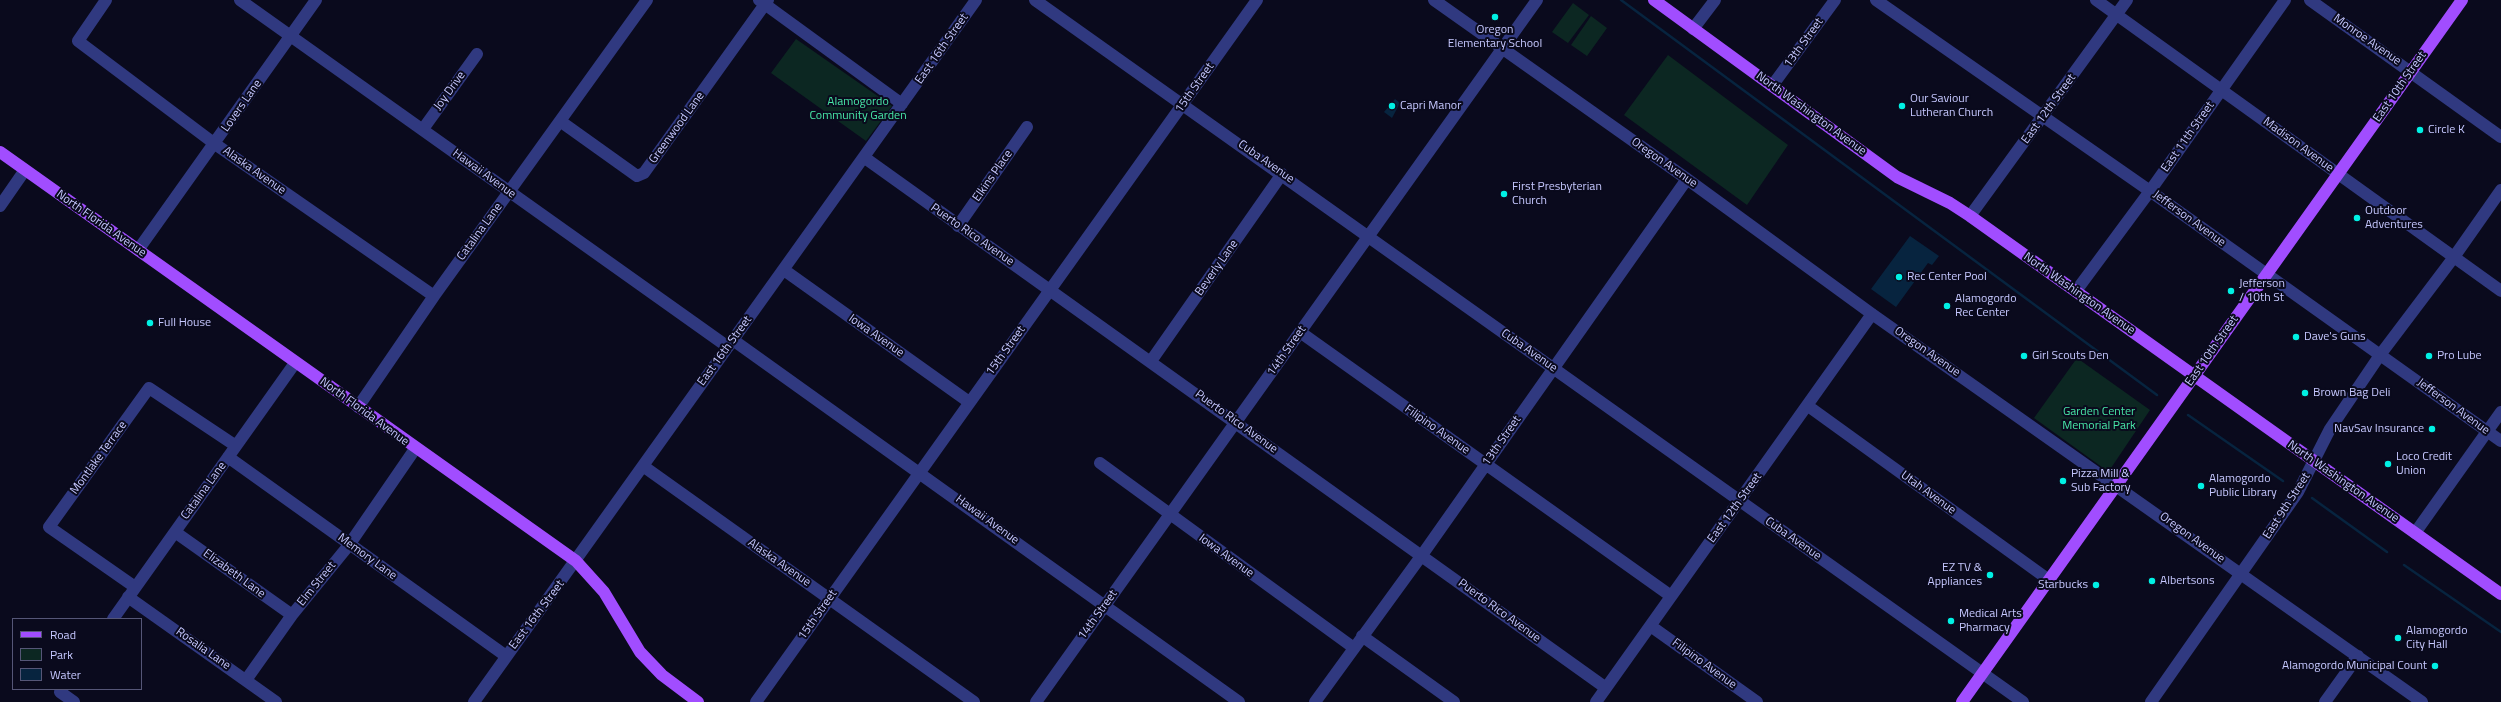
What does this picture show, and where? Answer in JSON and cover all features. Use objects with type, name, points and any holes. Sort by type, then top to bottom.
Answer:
[{"type":"main road","name":"North Washington Avenue","points":[[1654,0],[1897,177],[1950,203],[1970,216],[2501,594]]},
{"type":"main road","name":"East 10th Street","points":[[1962,702],[2462,0]]},
{"type":"main road","name":"North Florida Avenue","points":[[0,152],[415,449],[576,561],[604,592],[640,652],[662,675],[698,702]]},
{"type":"street","name":"Alaska Avenue","points":[[106,0],[78,41],[215,144],[434,296]]},
{"type":"street","name":"Hawaii Avenue","points":[[240,0],[423,129],[508,192],[920,472],[1239,702]]},
{"type":"street","name":"Lovers Lane","points":[[138,250],[215,144],[316,0]]},
{"type":"street","name":"Catalina Lane","points":[[358,407],[434,296],[647,0]]},
{"type":"street","name":"East 16th Street","points":[[474,702],[865,158],[976,0]]},
{"type":"street","name":"Cuba Avenue","points":[[1035,0],[1282,174],[1739,502],[1983,672],[2023,702]]},
{"type":"street","name":"Oregon Avenue","points":[[1434,0],[1687,179],[1872,314],[2117,484],[2422,702]]},
{"type":"street","name":"14th Street","points":[[1036,702],[1537,0]]},
{"type":"street","points":[[1693,29],[1714,0]]},
{"type":"street","name":"13th Street","points":[[1772,86],[1835,0]]},
{"type":"street","name":"Jefferson Avenue","points":[[1876,0],[2150,191],[2501,442]]},
{"type":"street","name":"Madison Avenue","points":[[2096,0],[2501,291]]},
{"type":"street","name":"East 12th Street","points":[[1970,216],[2127,0]]},
{"type":"street","name":"East 11th Street","points":[[2076,291],[2150,191],[2285,0]]},
{"type":"street","name":"Monroe Avenue","points":[[2310,0],[2501,137]]},
{"type":"street","name":"Greenwood Lane","points":[[560,122],[638,176],[644,173],[764,1]]},
{"type":"street","points":[[764,1],[902,104]]},
{"type":"street","name":"15th Street","points":[[756,702],[1183,104],[1251,2]]},
{"type":"street","name":"Joy Drive","points":[[423,129],[477,54]]},
{"type":"street","name":"Elkins Place","points":[[958,226],[1027,127]]},
{"type":"street","name":"Puerto Rico Avenue","points":[[865,158],[958,226],[1151,361],[1606,688]]},
{"type":"street","points":[[0,206],[25,170]]},
{"type":"street","name":"Beverly Lane","points":[[1151,361],[1282,174]]},
{"type":"street","name":"13th Street","points":[[1315,702],[1422,555],[1687,179]]},
{"type":"street","name":"East 9th Street","points":[[2151,702],[2298,492],[2315,462],[2330,429],[2380,355],[2454,257],[2501,190]]},
{"type":"street","name":"Iowa Avenue","points":[[784,270],[969,402]]},
{"type":"street","name":"East 12th Street","points":[[1596,702],[1652,627],[1671,596],[1808,406],[1872,314]]},
{"type":"street","name":"Filipino Avenue","points":[[1300,332],[1671,596]]},
{"type":"street","name":"Catalina Lane","points":[[113,618],[295,363]]},
{"type":"street","name":"Montlake Terrace","points":[[132,592],[49,526],[149,388],[236,446]]},
{"type":"street","name":"Utah Avenue","points":[[1808,406],[2049,580]]},
{"type":"street","points":[[2415,533],[2501,412]]},
{"type":"street","name":"Elm Street","points":[[246,680],[292,616],[349,545],[415,449]]},
{"type":"street","name":"Memory Lane","points":[[228,457],[506,656]]},
{"type":"street","name":"Iowa Avenue","points":[[1100,463],[1169,515],[1354,648]]},
{"type":"street","name":"Alaska Avenue","points":[[643,466],[974,702]]},
{"type":"street","name":"Elizabeth Lane","points":[[175,532],[292,616]]},
{"type":"street","name":"Rosalia Lane","points":[[132,592],[272,701]]},
{"type":"street","name":"Filipino Avenue","points":[[1652,627],[1757,702]]},
{"type":"street","points":[[1362,636],[1454,702]]},
{"type":"street","points":[[2325,702],[2358,656]]},
{"type":"street","points":[[59,694],[74,702]]},
{"type":"green space","points":[[1573,3],[1589,15],[1568,43],[1552,32]]},
{"type":"green space","points":[[1591,16],[1607,28],[1587,56],[1571,45]]},
{"type":"green space","name":"Alamogordo Community Garden","points":[[796,39],[892,106],[866,141],[771,73]]},
{"type":"green space","points":[[1668,55],[1788,145],[1747,205],[1624,115]]},
{"type":"green space","name":"Garden Center Memorial Park","points":[[2077,358],[2150,410],[2111,468],[2106,470],[2034,418]]},
{"type":"water","points":[[1395,99],[1400,103],[1392,118],[1384,112]]},
{"type":"water","name":"Rec Center Pool","points":[[1910,236],[1939,256],[1932,265],[1928,263],[1896,307],[1871,289]]},
{"type":"waterway","points":[[1621,0],[2157,395]]},
{"type":"waterway","points":[[2188,415],[2283,481]]},
{"type":"waterway","points":[[2312,498],[2387,552]]},
{"type":"waterway","points":[[2404,565],[2501,632]]},
{"type":"place","name":"Oregon Elementary School","points":[[1495,17]]},
{"type":"place","name":"Capri Manor","points":[[1392,106]]},
{"type":"place","name":"Our Saviour Lutheran Church","points":[[1902,106]]},
{"type":"place","name":"Circle K","points":[[2420,130]]},
{"type":"place","name":"First Presbyterian Church","points":[[1504,194]]},
{"type":"place","name":"Outdoor Adventures","points":[[2357,218]]},
{"type":"place","name":"Rec Center Pool","points":[[1899,277]]},
{"type":"place","name":"Jefferson / 10th St","points":[[2231,291]]},
{"type":"place","name":"Alamogordo Rec Center","points":[[1947,306]]},
{"type":"place","name":"Full House","points":[[150,323]]},
{"type":"place","name":"Dave's Guns","points":[[2296,337]]},
{"type":"place","name":"Girl Scouts Den","points":[[2024,356]]},
{"type":"place","name":"Pro Lube","points":[[2429,356]]},
{"type":"place","name":"Brown Bag Deli","points":[[2305,393]]},
{"type":"place","name":"NavSav Insurance","points":[[2432,429]]},
{"type":"place","name":"Loco Credit Union","points":[[2388,464]]},
{"type":"place","name":"Pizza Mill & Sub Factory","points":[[2063,481]]},
{"type":"place","name":"Alamogordo Public Library","points":[[2201,486]]},
{"type":"place","name":"EZ TV & Appliances","points":[[1990,575]]},
{"type":"place","name":"Albertsons","points":[[2152,581]]},
{"type":"place","name":"Starbucks","points":[[2096,585]]},
{"type":"place","name":"Medical Arts Pharmacy","points":[[1951,621]]},
{"type":"place","name":"Alamogordo City Hall","points":[[2398,638]]},
{"type":"place","name":"Alamogordo Municipal Count","points":[[2435,666]]}]
